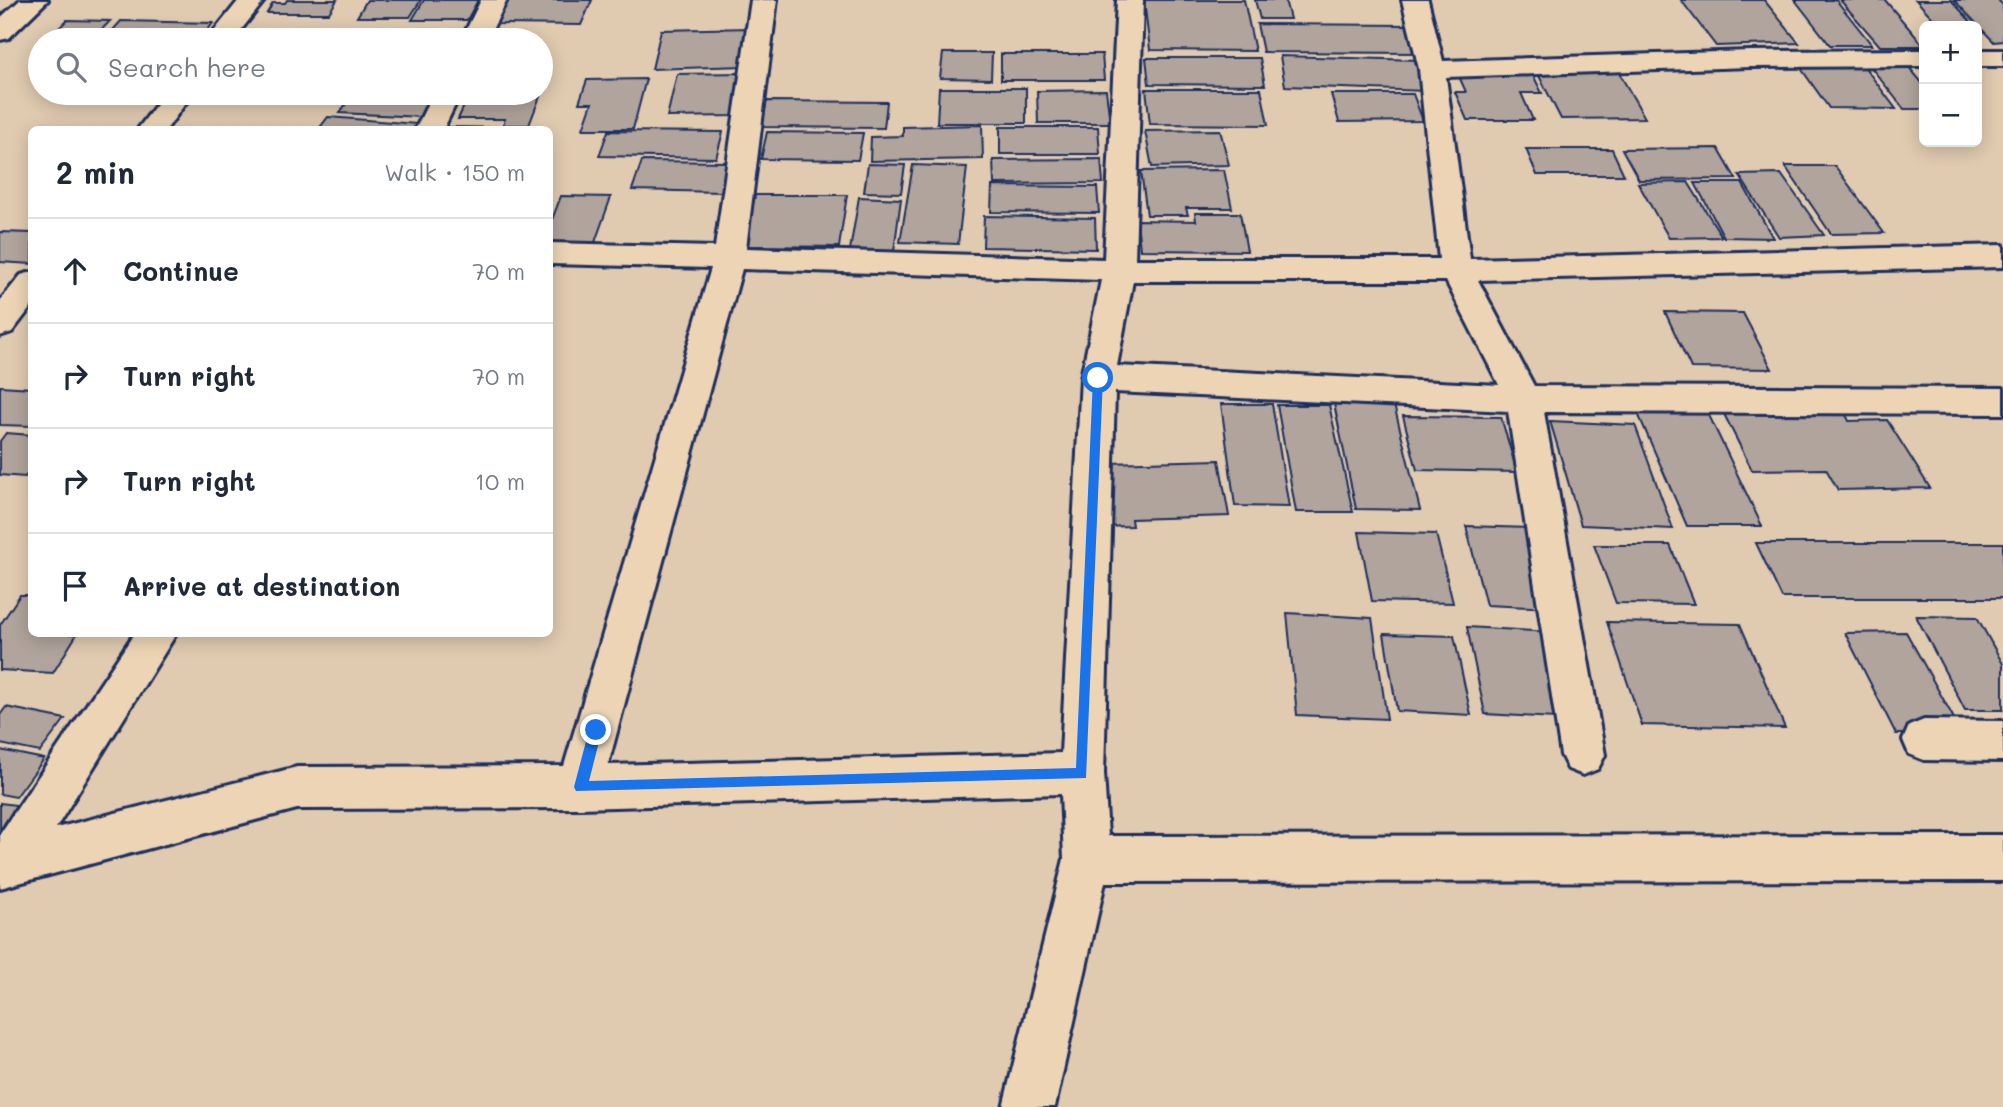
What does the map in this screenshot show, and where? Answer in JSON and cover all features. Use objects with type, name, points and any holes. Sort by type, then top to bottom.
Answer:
[{"type":"street","points":[[0,32],[35,0]]},
{"type":"street","points":[[230,28],[252,0]]},
{"type":"street","points":[[480,28],[494,0]]},
{"type":"street","points":[[580,787],[729,260],[764,0]]},
{"type":"street","points":[[1029,1107],[1087,859],[1082,774],[1098,378],[1119,270],[1130,0]]},
{"type":"street","points":[[1415,0],[1432,69],[1456,269],[1524,399],[1583,755]]},
{"type":"street","points":[[1432,69],[1751,59],[1919,58]]},
{"type":"street","points":[[1982,58],[2003,58]]},
{"type":"street","points":[[154,126],[170,105]]},
{"type":"street","points":[[431,126],[441,105]]},
{"type":"street","points":[[553,253],[1119,270],[1456,269],[2003,256]]},
{"type":"street","points":[[0,324],[28,288]]},
{"type":"street","points":[[1098,378],[1524,399],[2003,401]]},
{"type":"street","points":[[4,864],[154,637]]},
{"type":"street","points":[[1924,740],[2003,741]]},
{"type":"street","points":[[4,864],[297,788],[580,787],[1082,774]]},
{"type":"street","points":[[1087,859],[2003,858]]},
{"type":"building","points":[[287,0],[337,0],[329,13],[267,13],[273,3],[285,3]]},
{"type":"building","points":[[367,0],[421,0],[410,17],[357,17]]},
{"type":"building","points":[[424,0],[478,0],[467,20],[412,20]]},
{"type":"building","points":[[504,0],[592,0],[581,25],[492,24]]},
{"type":"building","points":[[1144,0],[1244,0],[1255,51],[1150,50]]},
{"type":"building","points":[[1255,0],[1285,0],[1290,19],[1260,19]]},
{"type":"building","points":[[1681,0],[1764,0],[1799,43],[1716,46]]},
{"type":"building","points":[[1795,0],[1836,0],[1872,45],[1830,45]]},
{"type":"building","points":[[1840,0],[1885,0],[1919,40],[1919,46],[1880,46]]},
{"type":"building","points":[[1916,0],[1951,0],[1970,21],[1935,21]]},
{"type":"building","points":[[1954,0],[1998,0],[2003,5],[2003,41],[1994,42],[1982,29],[1982,21],[1974,21]]},
{"type":"building","points":[[67,20],[110,21],[103,28],[59,28]]},
{"type":"building","points":[[121,21],[213,23],[209,28],[115,28]]},
{"type":"building","points":[[1257,24],[1409,25],[1419,53],[1263,52]]},
{"type":"building","points":[[750,28],[744,66],[652,69],[661,30]]},
{"type":"building","points":[[943,53],[992,53],[991,79],[940,78]]},
{"type":"building","points":[[1001,54],[1102,54],[1104,80],[1001,80]]},
{"type":"building","points":[[1280,56],[1419,60],[1427,91],[1285,86]]},
{"type":"building","points":[[1146,58],[1260,58],[1265,85],[1149,84]]},
{"type":"building","points":[[1795,60],[1860,61],[1896,109],[1829,108]]},
{"type":"building","points":[[1866,61],[1904,61],[1919,79],[1919,109],[1904,109]]},
{"type":"building","points":[[1531,71],[1542,93],[1521,93],[1533,120],[1467,120],[1455,92],[1466,92],[1457,72]]},
{"type":"building","points":[[1618,71],[1645,118],[1561,119],[1537,72]]},
{"type":"building","points":[[742,73],[734,116],[667,117],[677,74]]},
{"type":"building","points":[[646,79],[633,129],[583,129],[592,103],[579,103],[587,80]]},
{"type":"building","points":[[939,88],[1026,88],[1026,123],[937,123]]},
{"type":"building","points":[[1146,89],[1261,89],[1268,125],[1150,124]]},
{"type":"building","points":[[1106,90],[1110,123],[1038,123],[1037,91]]},
{"type":"building","points":[[1331,94],[1413,94],[1423,121],[1339,122]]},
{"type":"building","points":[[767,101],[887,102],[884,128],[761,127]]},
{"type":"building","points":[[345,105],[426,105],[422,117],[340,113]]},
{"type":"building","points":[[464,105],[537,105],[529,125],[503,125],[505,119],[458,119]]},
{"type":"building","points":[[328,117],[418,124],[417,126],[321,126]]},
{"type":"building","points":[[982,125],[983,159],[870,161],[871,137],[903,136],[903,127]]},
{"type":"building","points":[[1000,127],[1098,127],[1100,154],[1000,154]]},
{"type":"building","points":[[1220,130],[1229,165],[1152,167],[1145,131]]},
{"type":"building","points":[[608,131],[723,132],[716,158],[599,156]]},
{"type":"building","points":[[767,132],[863,133],[858,160],[761,159]]},
{"type":"building","points":[[1718,148],[1736,179],[1639,180],[1622,149]]},
{"type":"building","points":[[1526,149],[1612,149],[1624,175],[1537,175]]},
{"type":"building","points":[[1101,159],[1103,183],[994,184],[993,160]]},
{"type":"building","points":[[642,161],[729,162],[722,192],[632,190]]},
{"type":"building","points":[[868,164],[905,165],[901,193],[864,192]]},
{"type":"building","points":[[913,165],[967,167],[958,244],[900,242]]},
{"type":"building","points":[[1785,166],[1835,166],[1884,233],[1831,234]]},
{"type":"building","points":[[1224,170],[1232,208],[1186,208],[1188,215],[1147,215],[1141,171]]},
{"type":"building","points":[[1781,174],[1824,235],[1779,237],[1739,175]]},
{"type":"building","points":[[1688,182],[1722,237],[1669,238],[1638,183]]},
{"type":"building","points":[[1695,183],[1742,183],[1773,238],[1724,237]]},
{"type":"building","points":[[992,186],[1097,187],[1099,213],[991,212]]},
{"type":"building","points":[[755,195],[847,195],[839,247],[744,246]]},
{"type":"building","points":[[561,196],[611,197],[594,245],[553,244],[553,217]]},
{"type":"building","points":[[859,197],[901,199],[894,251],[850,250]]},
{"type":"building","points":[[1195,213],[1240,213],[1247,251],[1140,250],[1137,220],[1196,221]]},
{"type":"building","points":[[984,216],[1095,218],[1096,249],[983,247]]},
{"type":"building","points":[[0,232],[28,233],[28,264],[0,262]]},
{"type":"building","points":[[1665,312],[1743,313],[1772,369],[1691,368]]},
{"type":"building","points":[[0,386],[28,388],[28,426],[0,425]]},
{"type":"building","points":[[1718,402],[1844,411],[1849,421],[1887,420],[1930,488],[1838,490],[1826,469],[1752,470]]},
{"type":"building","points":[[1221,404],[1272,404],[1289,507],[1235,506]]},
{"type":"building","points":[[1334,404],[1394,405],[1420,510],[1356,509]]},
{"type":"building","points":[[1277,405],[1329,405],[1353,512],[1296,512]]},
{"type":"building","points":[[1636,409],[1706,409],[1762,526],[1687,526]]},
{"type":"building","points":[[1403,416],[1501,417],[1517,472],[1417,470]]},
{"type":"building","points":[[1550,421],[1635,425],[1673,529],[1581,525]]},
{"type":"building","points":[[6,433],[28,435],[28,474],[25,477],[0,475],[0,441]]},
{"type":"building","points":[[1219,460],[1229,516],[1131,519],[1132,526],[1101,527],[1107,463]]},
{"type":"building","points":[[1466,526],[1530,528],[1552,608],[1486,605]]},
{"type":"building","points":[[1359,532],[1436,534],[1453,603],[1372,601]]},
{"type":"building","points":[[1756,543],[2003,543],[2003,598],[1782,598]]},
{"type":"building","points":[[1594,545],[1670,545],[1694,604],[1616,603]]},
{"type":"building","points":[[20,595],[28,595],[28,637],[75,637],[53,673],[0,670],[0,625]]},
{"type":"building","points":[[1287,613],[1372,618],[1387,719],[1297,715]]},
{"type":"building","points":[[1916,616],[1977,617],[2003,664],[2003,710],[1965,710]]},
{"type":"building","points":[[1607,622],[1740,624],[1785,728],[1642,725]]},
{"type":"building","points":[[1467,627],[1551,632],[1573,719],[1485,714]]},
{"type":"building","points":[[1906,632],[1962,733],[1896,734],[1845,633]]},
{"type":"building","points":[[1384,634],[1454,636],[1471,715],[1397,711]]},
{"type":"building","points":[[6,707],[65,719],[40,752],[0,744],[0,715]]},
{"type":"building","points":[[0,750],[44,759],[16,797],[0,794]]},
{"type":"building","points":[[0,803],[16,805],[0,831]]},
{"type":"route","points":[[596,730],[580,787],[1082,774],[1098,378]]}]
